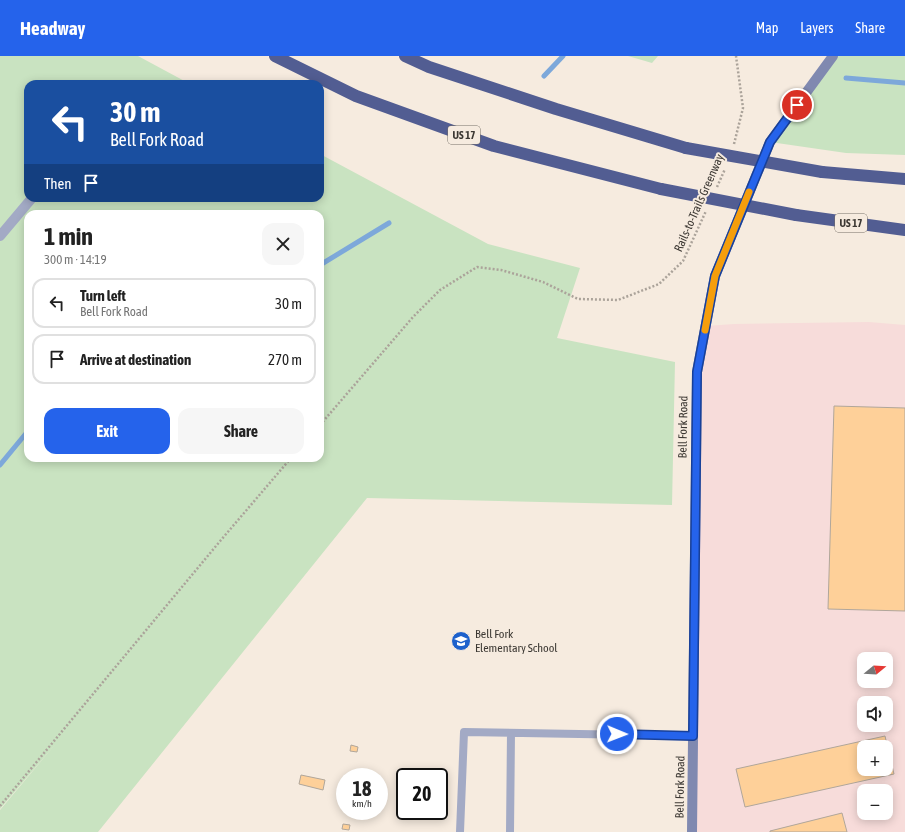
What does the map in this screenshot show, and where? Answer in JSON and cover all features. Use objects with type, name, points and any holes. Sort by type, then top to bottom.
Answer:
[{"type":"highway","name":"US 17","points":[[275,56],[324,80]]},
{"type":"highway","points":[[405,56],[429,67],[556,109],[686,148],[822,172],[905,179]]},
{"type":"highway","name":"US 17","points":[[324,80],[356,96],[494,146],[661,189],[796,215],[905,230]]},
{"type":"main road","name":"Bell Fork Road","points":[[692,832],[697,372],[715,276],[770,142],[833,56]]},
{"type":"street","points":[[0,236],[29,202]]},
{"type":"lane","points":[[460,832],[464,732],[693,736]]},
{"type":"lane","points":[[510,832],[511,733]]},
{"type":"path","name":"Rails-to-Trails Greenway","points":[[732,150],[743,108],[736,56]]},
{"type":"path","name":"Rails-to-Trails Greenway","points":[[715,191],[728,164]]},
{"type":"path","name":"Rails-to-Trails Greenway","points":[[324,420],[413,317],[440,290],[478,267],[501,270],[543,282],[578,299],[618,300],[659,284],[683,260],[708,205]]},
{"type":"path","points":[[0,806],[221,540],[289,462]]},
{"type":"shaded area","points":[[869,322],[905,325],[905,832],[692,832],[697,372],[706,326],[734,324]]},
{"type":"green space","points":[[0,56],[138,56],[183,80],[24,80],[24,202],[324,202],[324,156],[488,244],[580,268],[557,338],[675,362],[672,505],[367,498],[98,832],[0,832],[0,810],[58,741],[0,809]]},
{"type":"green space","points":[[628,56],[658,56],[652,63]]},
{"type":"green space","points":[[833,56],[905,56],[905,155],[846,153],[770,142]]},
{"type":"building","points":[[834,406],[905,408],[905,611],[828,609]]},
{"type":"building","points":[[885,736],[886,740],[867,740]]},
{"type":"building","points":[[857,742],[857,776],[885,776],[745,807],[736,769]]},
{"type":"building","points":[[351,745],[358,747],[357,752],[350,751]]},
{"type":"building","points":[[301,775],[325,780],[323,790],[299,784]]},
{"type":"building","points":[[842,813],[847,832],[770,832],[770,831]]},
{"type":"building","points":[[343,824],[350,825],[349,830],[342,829]]},
{"type":"waterway","points":[[544,76],[563,56]]},
{"type":"waterway","points":[[846,78],[905,83]]},
{"type":"waterway","points":[[324,263],[389,223]]},
{"type":"waterway","points":[[0,465],[24,436]]},
{"type":"slow traffic","points":[[705,330],[715,276],[749,192]]},
{"type":"place","name":"Bell Fork Elementary School","points":[[461,641]]},
{"type":"route","points":[[617,734],[693,736],[697,372],[715,276],[770,142],[797,105]]}]
